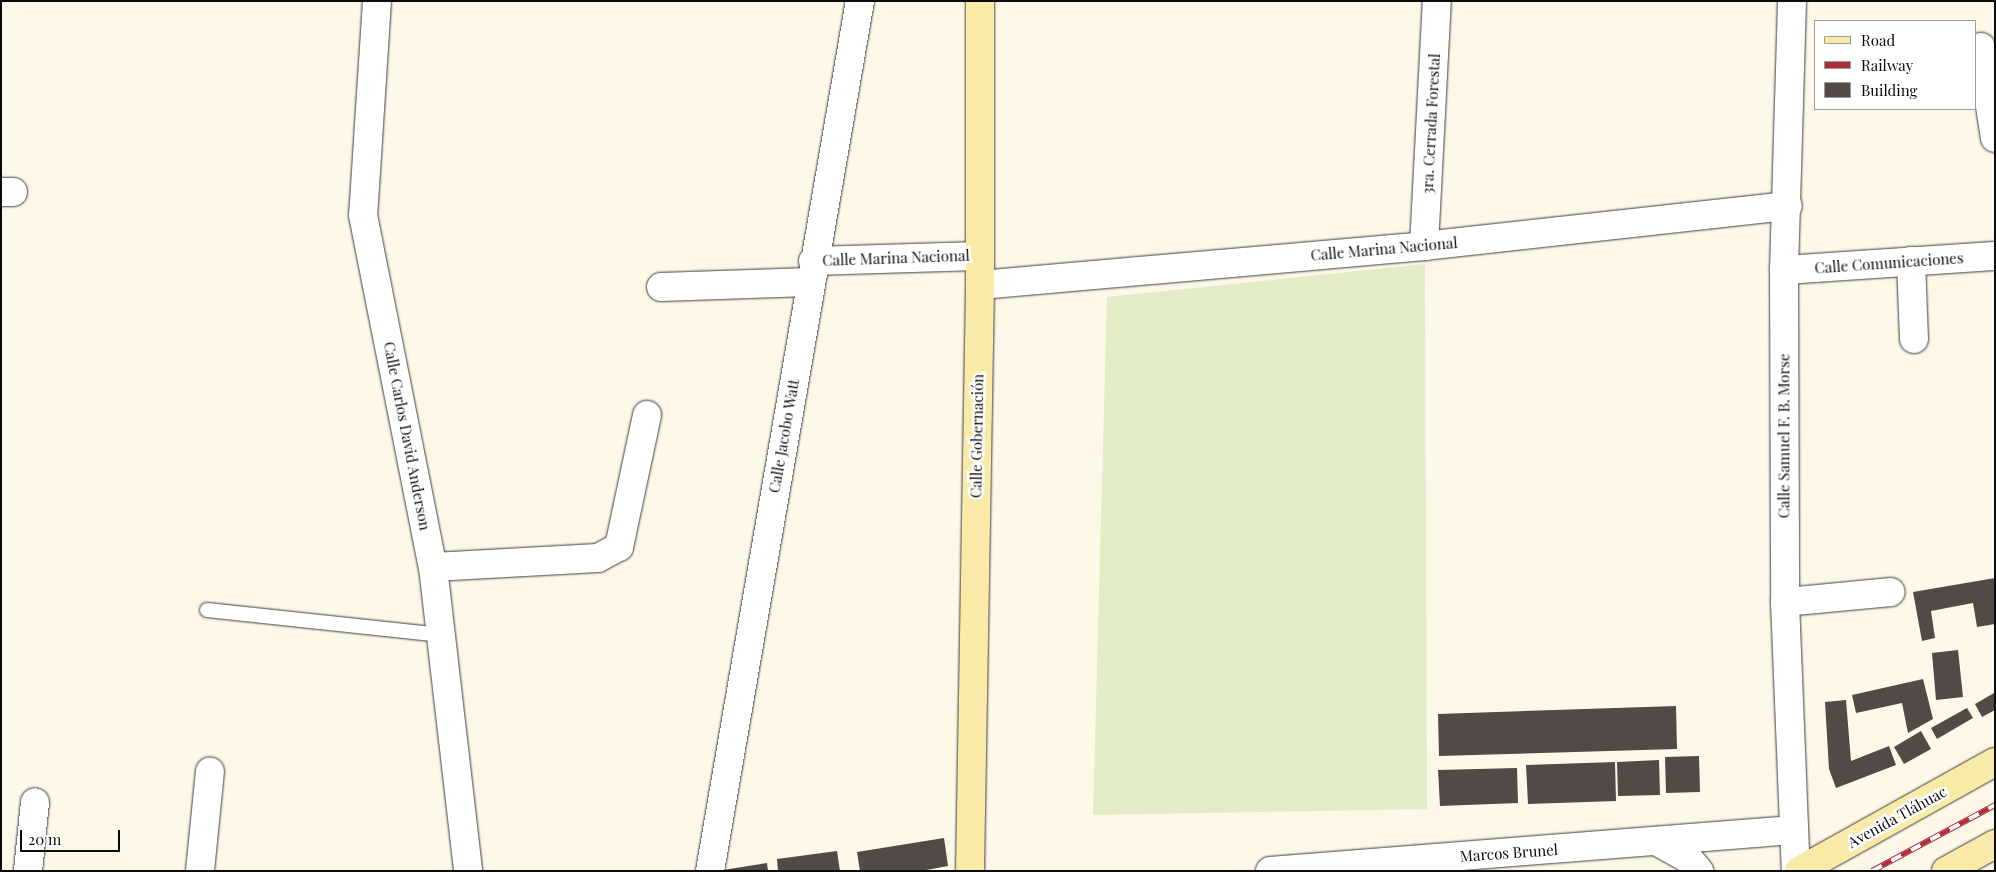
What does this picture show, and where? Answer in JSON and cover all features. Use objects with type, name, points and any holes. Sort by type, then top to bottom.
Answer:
[{"type":"street","name":"Calle Carlos David Anderson","points":[[377,1],[363,215],[433,567],[468,871]]},
{"type":"street","name":"Calle Jacobo Watt","points":[[710,871],[811,271],[860,1]]},
{"type":"street","name":"Calle Gobernación","points":[[970,871],[980,285],[980,1]]},
{"type":"street","name":"3ra. Cerrada Forestal","points":[[1424,246],[1437,1]]},
{"type":"street","name":"Calle Samuel F. B. Morse","points":[[1792,1],[1788,206],[1784,270],[1785,602],[1793,830],[1797,871]]},
{"type":"street","points":[[1981,47],[1995,138]]},
{"type":"street","name":"Calle Marina Nacional","points":[[980,285],[1424,246],[1788,206]]},
{"type":"street","name":"Calle Marina Nacional","points":[[661,287],[979,256]]},
{"type":"street","name":"Calle Comunicaciones","points":[[1784,270],[1995,256]]},
{"type":"street","points":[[1911,261],[1914,340]]},
{"type":"street","points":[[433,567],[598,558],[619,547],[648,415]]},
{"type":"street","points":[[1785,602],[1891,592]]},
{"type":"street","name":"Avenida Tláhuac","points":[[1797,871],[1995,762]]},
{"type":"street","points":[[200,871],[210,771]]},
{"type":"street","points":[[28,871],[35,802]]},
{"type":"street","name":"Marcos Brunel","points":[[1270,871],[1793,830]]},
{"type":"street","points":[[1658,842],[1689,859],[1699,871]]},
{"type":"street","points":[[1946,871],[1995,844]]},
{"type":"lane","points":[[207,610],[442,635]]},
{"type":"green space","points":[[1425,264],[1427,809],[1093,815],[1107,297]]},
{"type":"building","points":[[1995,578],[1995,624],[1977,627],[1973,603],[1931,611],[1935,638],[1922,641],[1913,592]]},
{"type":"building","points":[[1958,650],[1963,697],[1936,700],[1932,653]]},
{"type":"building","points":[[1923,679],[1933,719],[1908,733],[1902,703],[1856,713],[1852,695]]},
{"type":"building","points":[[1994,693],[1995,710],[1982,717],[1975,704]]},
{"type":"building","points":[[1846,700],[1851,761],[1889,746],[1896,765],[1836,788],[1829,769],[1825,702]]},
{"type":"building","points":[[1676,706],[1677,749],[1439,756],[1438,714]]},
{"type":"building","points":[[1967,708],[1973,718],[1937,739],[1931,728]]},
{"type":"building","points":[[1921,731],[1931,749],[1904,764],[1894,747]]},
{"type":"building","points":[[1699,756],[1700,792],[1666,793],[1665,757]]},
{"type":"building","points":[[1659,760],[1660,795],[1618,796],[1617,762]]},
{"type":"building","points":[[1615,762],[1616,801],[1528,804],[1526,765]]},
{"type":"building","points":[[1517,768],[1518,803],[1440,806],[1438,770]]},
{"type":"building","points":[[944,838],[948,866],[921,871],[860,871],[857,852]]},
{"type":"building","points":[[837,851],[840,871],[778,871],[777,859]]},
{"type":"building","points":[[767,863],[768,871],[723,870]]},
{"type":"railway","points":[[1872,871],[1995,805]]}]
